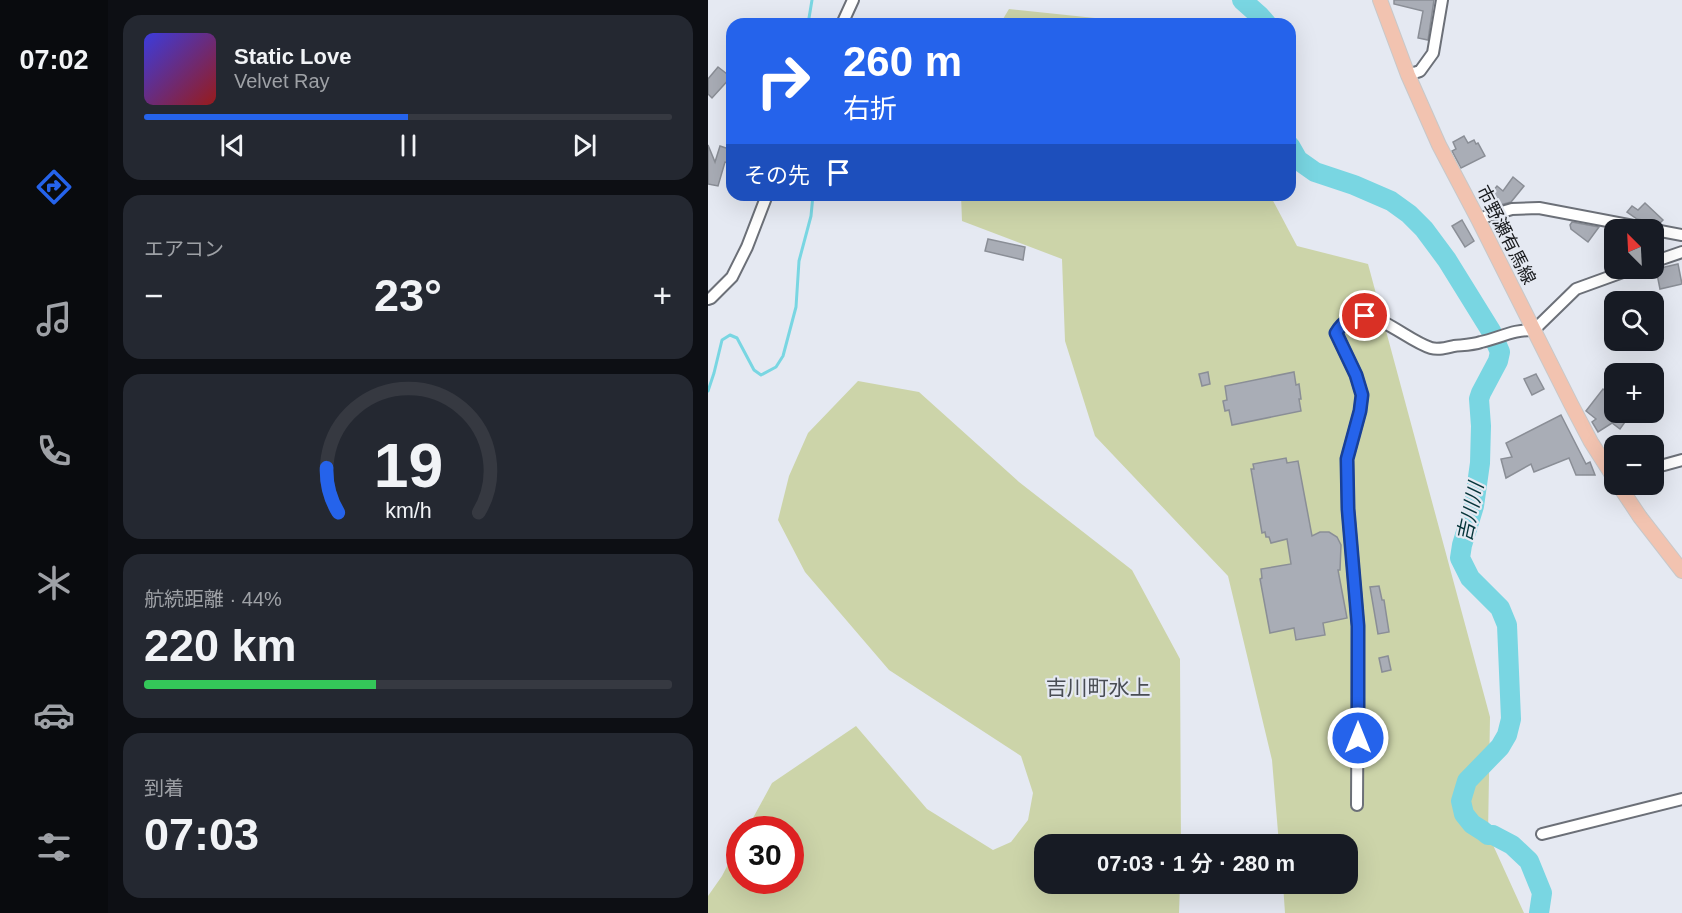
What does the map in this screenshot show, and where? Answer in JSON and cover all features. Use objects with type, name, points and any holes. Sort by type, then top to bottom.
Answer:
[{"type":"main road","name":"市野瀬有馬線","points":[[1380,0],[1408,75],[1439,145],[1478,219],[1528,330],[1604,462]]},
{"type":"main road","points":[[1625,495],[1640,518],[1682,571]]},
{"type":"street","points":[[845,18],[853,0]]},
{"type":"street","points":[[1408,75],[1420,71],[1433,53],[1442,0]]},
{"type":"street","points":[[708,299],[732,277],[747,247],[765,201]]},
{"type":"street","points":[[1478,219],[1512,209],[1539,208],[1682,235]]},
{"type":"street","points":[[1664,258],[1682,252]]},
{"type":"street","points":[[1357,805],[1358,626],[1348,509],[1347,459],[1362,395],[1356,375],[1336,333],[1341,323],[1353,317],[1365,316],[1377,318],[1407,337],[1431,348],[1479,343],[1528,330],[1576,289],[1604,279]]},
{"type":"street","points":[[1664,465],[1682,460]]},
{"type":"street","points":[[1542,834],[1682,799]]},
{"type":"green space","points":[[1009,9],[1095,18],[1004,18]]},
{"type":"green space","points":[[961,201],[1273,201],[1297,246],[1368,264],[1490,717],[1488,834],[1524,913],[1285,913],[1284,894],[1358,894],[1358,834],[1278,834],[1272,760],[1228,576],[1095,436],[1065,341],[1062,259],[962,221]]},
{"type":"green space","points":[[858,381],[919,392],[1019,482],[1132,570],[1180,659],[1181,834],[1034,834],[1034,894],[1180,894],[1179,913],[708,913],[708,896],[726,868],[726,894],[804,894],[804,816],[754,816],[772,783],[856,726],[927,809],[993,850],[1011,842],[1028,820],[1033,793],[1021,756],[889,670],[805,572],[778,520],[789,476],[808,433]]},
{"type":"building","points":[[1394,0],[1434,0],[1428,40],[1418,38],[1423,11],[1394,4]]},
{"type":"building","points":[[718,67],[726,73],[726,83],[712,98],[708,94],[708,79]]},
{"type":"building","points":[[1464,136],[1468,143],[1474,140],[1476,144],[1478,143],[1485,156],[1461,168],[1452,151],[1456,149],[1453,142]]},
{"type":"building","points":[[708,145],[715,162],[720,146],[726,148],[726,162],[718,186],[708,184]]},
{"type":"building","points":[[1513,177],[1524,186],[1511,202],[1500,205],[1497,202],[1490,208],[1484,202],[1497,186],[1503,191]]},
{"type":"building","points":[[1645,203],[1662,219],[1637,219],[1627,212],[1632,206],[1638,210]]},
{"type":"building","points":[[1462,220],[1474,241],[1465,247],[1452,226]]},
{"type":"building","points":[[1572,222],[1599,227],[1588,242],[1571,229]]},
{"type":"building","points":[[988,239],[1025,247],[1023,260],[985,251]]},
{"type":"building","points":[[1678,264],[1682,284],[1660,289],[1658,279],[1664,279],[1664,267]]},
{"type":"building","points":[[1208,372],[1210,384],[1202,386],[1199,374]]},
{"type":"building","points":[[1294,372],[1296,385],[1299,384],[1301,411],[1232,425],[1229,410],[1225,411],[1223,401],[1227,400],[1225,386]]},
{"type":"building","points":[[1536,374],[1544,389],[1532,395],[1524,379]]},
{"type":"building","points":[[1603,389],[1604,423],[1612,423],[1598,432],[1592,422],[1596,419],[1586,411]]},
{"type":"building","points":[[1561,415],[1586,464],[1590,462],[1595,475],[1576,475],[1569,458],[1534,472],[1531,464],[1506,478],[1501,459],[1512,457],[1506,443]]},
{"type":"building","points":[[1612,423],[1624,423],[1620,429]]},
{"type":"building","points":[[1286,458],[1287,463],[1298,461],[1312,536],[1320,532],[1329,532],[1337,537],[1341,545],[1340,570],[1338,570],[1347,618],[1323,623],[1325,635],[1296,640],[1294,628],[1270,633],[1260,579],[1262,578],[1261,569],[1291,564],[1287,539],[1271,543],[1265,532],[1262,533],[1251,469],[1254,469],[1253,464]]},
{"type":"building","points":[[1379,586],[1382,600],[1384,600],[1389,632],[1378,634],[1370,587]]},
{"type":"building","points":[[1388,656],[1391,670],[1382,672],[1379,658]]},
{"type":"waterway","points":[[809,18],[812,0]]},
{"type":"waterway","name":"吉川川","points":[[1242,0],[1262,18]]},
{"type":"waterway","name":"吉川川","points":[[1296,156],[1315,172],[1391,201],[1409,214],[1424,229],[1447,260],[1491,331],[1500,352],[1498,361],[1479,399],[1480,463],[1474,506],[1460,558],[1470,578],[1500,608],[1507,625],[1511,719],[1507,735],[1500,747],[1467,781],[1461,801],[1464,814],[1472,824],[1488,835],[1493,835],[1512,845],[1529,861],[1542,893],[1539,913]]},
{"type":"waterway","points":[[708,391],[722,340],[730,335],[737,338],[754,370],[761,375],[776,367],[783,356],[796,307],[799,261],[811,216],[812,201]]},
{"type":"district","name":"吉川町水上","points":[[1098,688]]},
{"type":"route","points":[[1358,738],[1358,626],[1348,509],[1347,459],[1362,395],[1356,375],[1336,333],[1341,323],[1353,317],[1365,316]]}]
